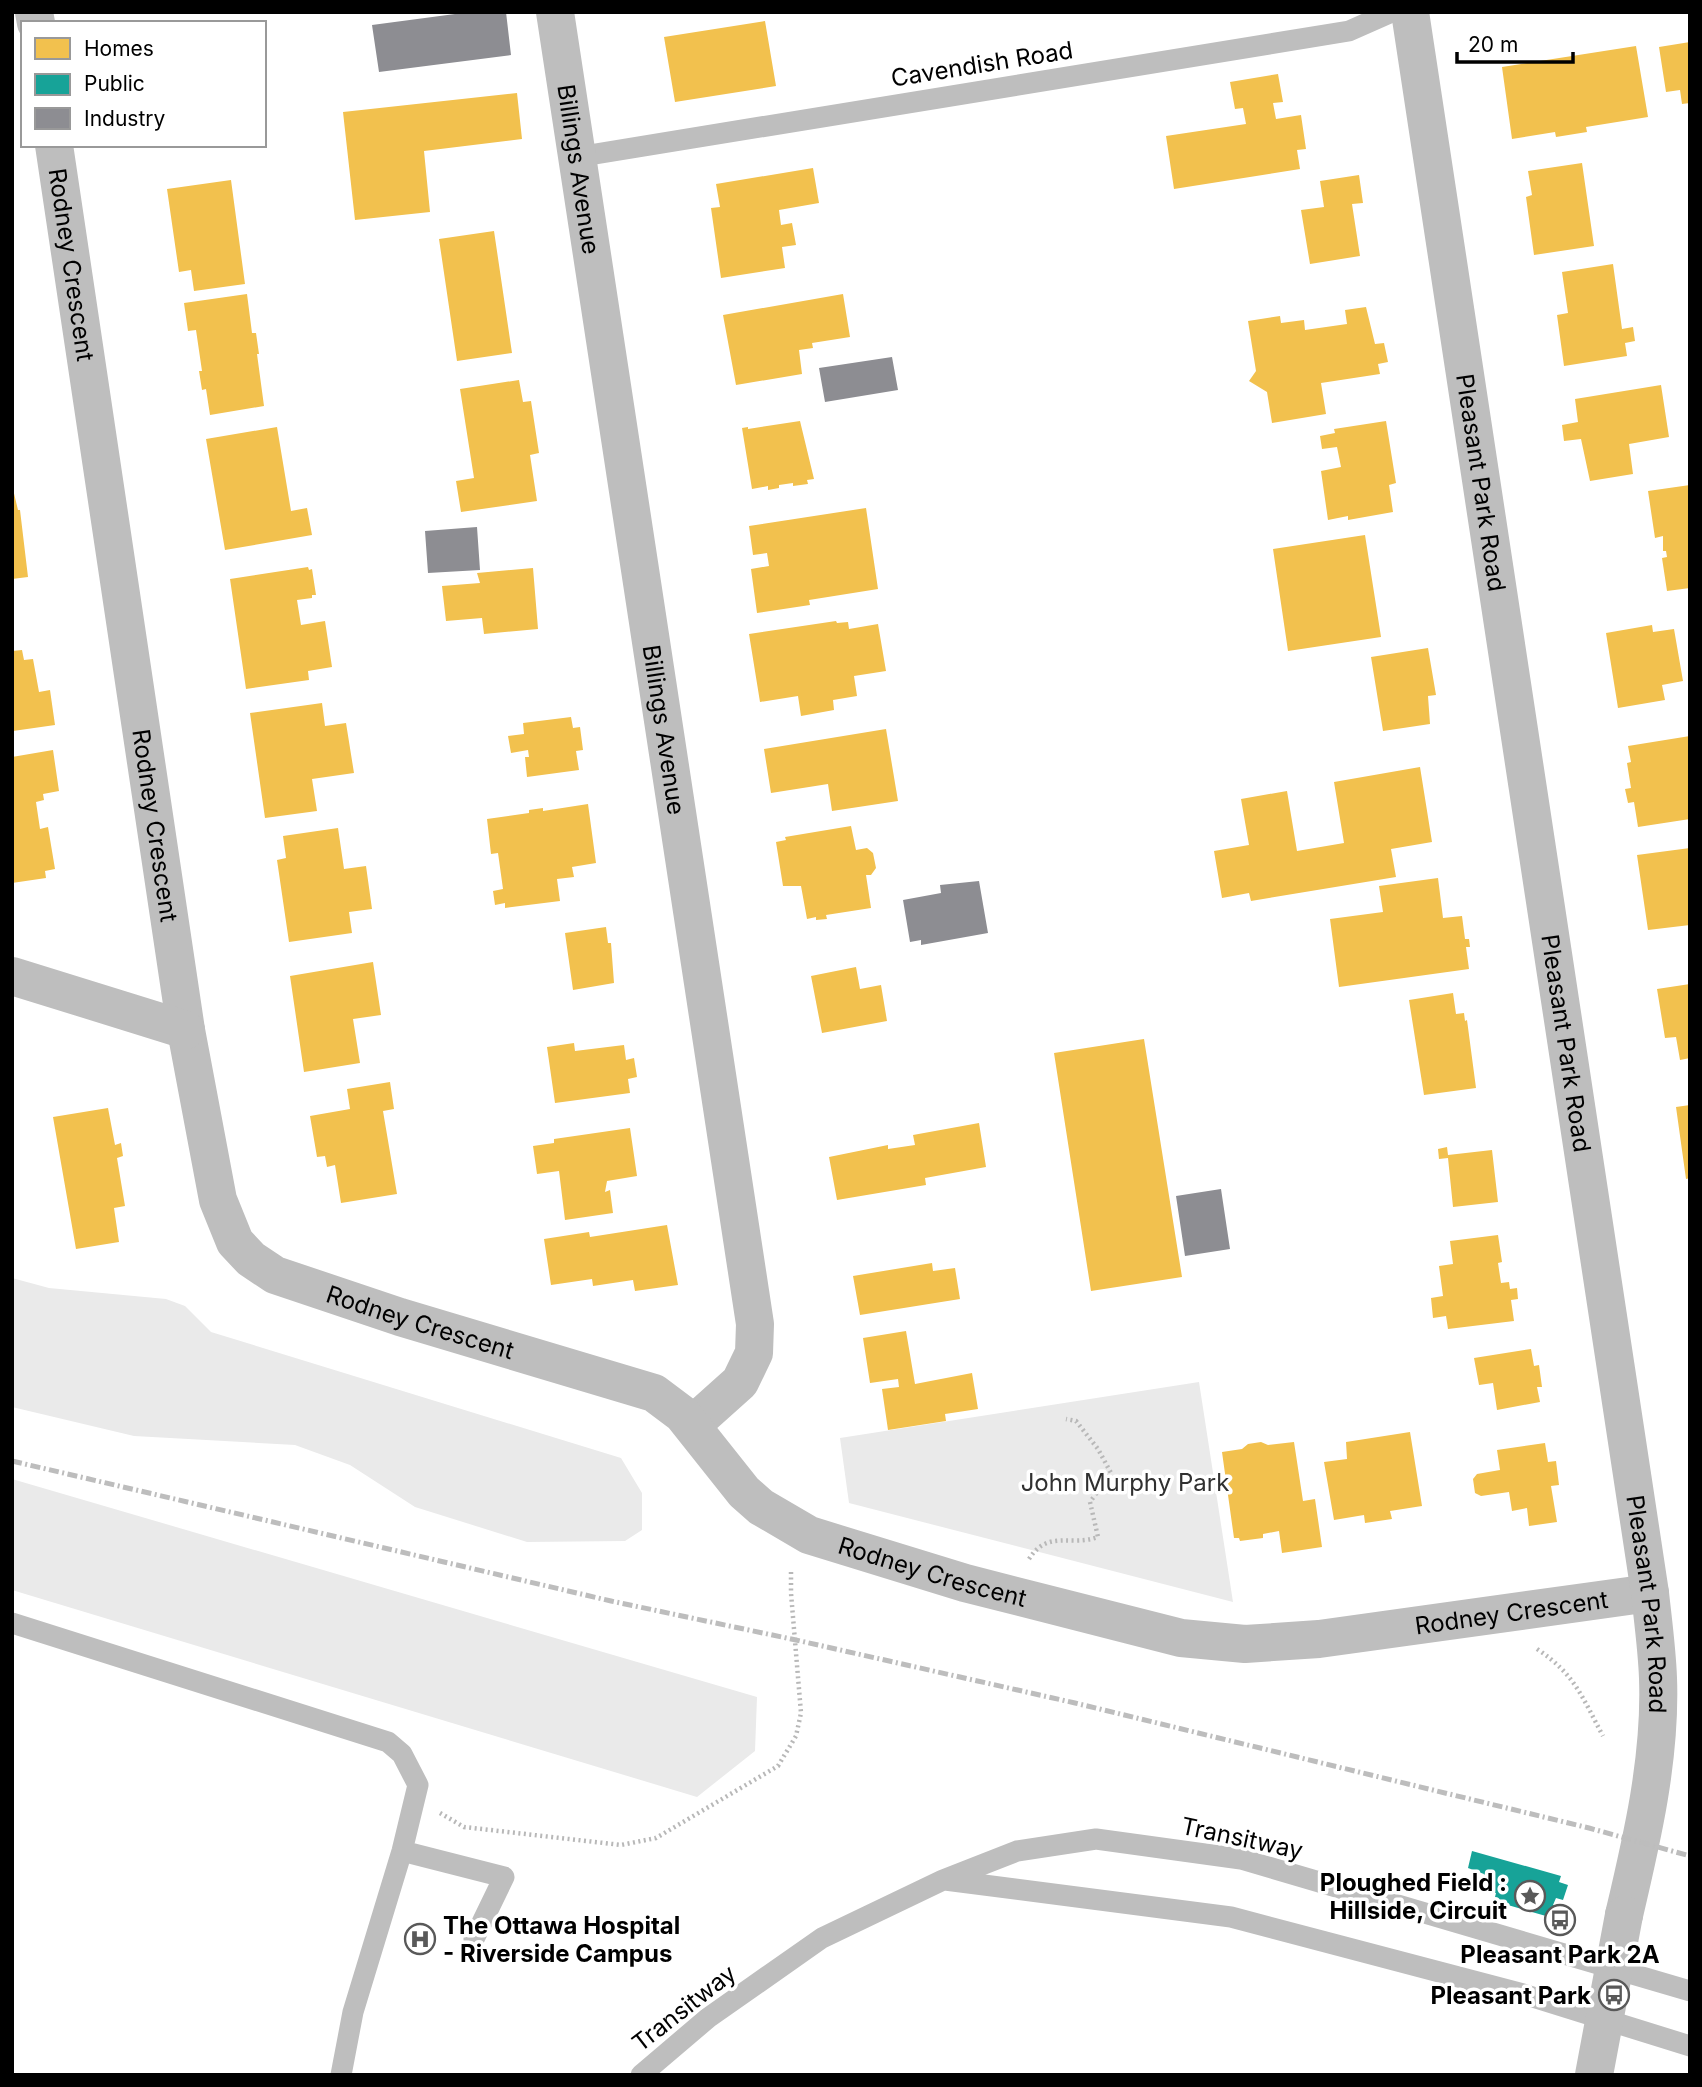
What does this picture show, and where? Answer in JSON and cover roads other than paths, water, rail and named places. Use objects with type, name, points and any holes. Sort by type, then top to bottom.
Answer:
[{"type":"street","name":"Billings Avenue","points":[[555,12],[755,1324],[754,1353],[740,1382],[692,1425]]},
{"type":"street","name":"Pleasant Park Road","points":[[1410,12],[1650,1593],[1658,1679],[1654,1756],[1641,1842],[1624,1915],[1594,2075]]},
{"type":"street","name":"Rodney Crescent","points":[[54,147],[186,1030],[218,1200],[236,1242],[251,1259],[275,1275],[400,1317],[654,1393],[692,1425],[744,1492],[761,1507],[809,1535],[965,1583],[1181,1638],[1245,1644],[1319,1639],[1650,1593]]},
{"type":"street","points":[[12,976],[186,1030]]},
{"type":"lane","name":"Cavendish Road","points":[[577,157],[1349,31],[1392,12]]},
{"type":"lane","points":[[12,1623],[388,1742],[402,1754],[418,1785],[402,1851],[353,2012],[341,2075]]},
{"type":"lane","name":"Transitway","points":[[641,2075],[708,2018],[822,1938],[943,1880],[1017,1851],[1096,1839],[1241,1859],[1690,1991]]},
{"type":"lane","points":[[402,1851],[504,1877],[474,1939]]},
{"type":"lane","points":[[943,1880],[1231,1917],[1522,1994],[1690,2046]]},
{"type":"railway","points":[[12,1461],[611,1601],[1075,1703],[1589,1828],[1690,1856]]},
{"type":"place","name":"Ploughed Field : Hillside, Circuit","points":[[1530,1896]]},
{"type":"place","name":"Pleasant Park 2A","points":[[1560,1920]]},
{"type":"place","name":"The Ottawa Hospital - Riverside Campus","points":[[420,1939]]},
{"type":"place","name":"Pleasant Park","points":[[1614,1995]]},
{"type":"park label","name":"John Murphy Park","points":[[1125,1482]]}]
